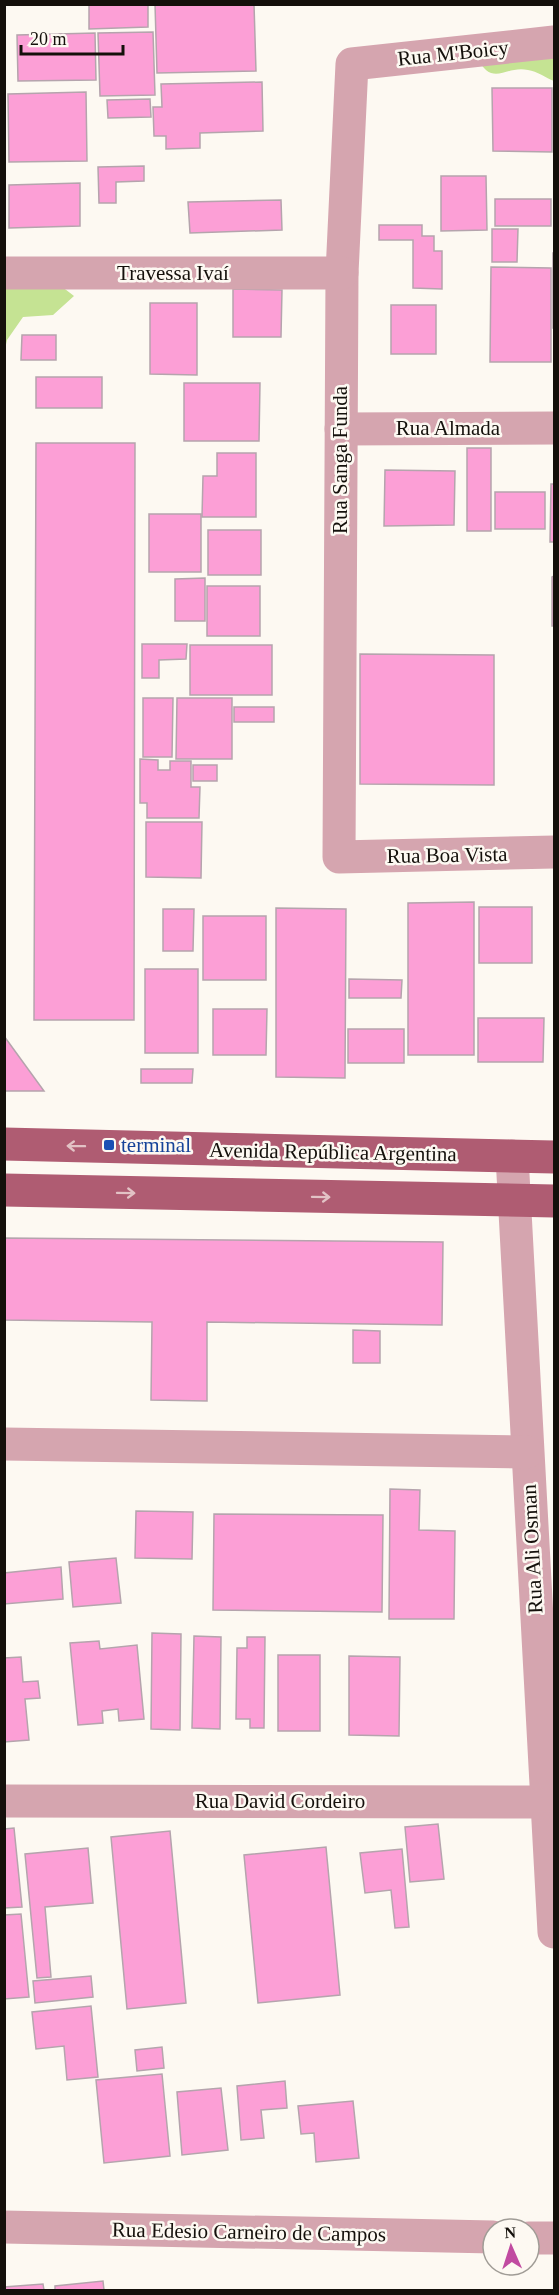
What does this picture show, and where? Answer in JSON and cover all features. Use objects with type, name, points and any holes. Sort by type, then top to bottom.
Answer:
[{"type":"main road","name":"Avenida República Argentina","points":[[4,1144],[555,1157]]},
{"type":"main road","points":[[4,1190],[555,1201]]},
{"type":"street","name":"Rua M'Boicy","points":[[352,64],[555,42]]},
{"type":"street","name":"Rua Sanga Funda","points":[[339,857],[342,273],[352,64]]},
{"type":"street","name":"Travessa Ivaí","points":[[4,273],[342,273]]},
{"type":"street","name":"Rua Almada","points":[[340,429],[555,428]]},
{"type":"street","name":"Rua Boa Vista","points":[[339,857],[555,852]]},
{"type":"street","name":"Rua Ali Osman","points":[[512,1156],[527,1452],[550,1802],[555,1932]]},
{"type":"street","points":[[4,1444],[527,1452]]},
{"type":"street","name":"Rua David Cordeiro","points":[[4,1801],[550,1802]]},
{"type":"street","name":"Rua Edesio Carneiro de Campos","points":[[4,2227],[481,2237]]},
{"type":"green space","points":[[554,42],[554,81],[538,73],[520,69],[494,74],[482,66],[476,56]]},
{"type":"green space","points":[[48,276],[74,296],[53,315],[23,317],[7,340],[5,349],[5,285]]},
{"type":"building","points":[[89,4],[148,4],[148,27],[89,29]]},
{"type":"building","points":[[155,4],[254,4],[256,71],[157,73]]},
{"type":"building","points":[[153,32],[155,95],[100,96],[98,33]]},
{"type":"building","points":[[95,33],[96,80],[18,81],[17,35]]},
{"type":"building","points":[[262,82],[263,131],[200,133],[200,148],[166,149],[166,136],[154,136],[153,107],[162,107],[161,84]]},
{"type":"building","points":[[492,88],[552,88],[552,152],[493,151]]},
{"type":"building","points":[[86,92],[87,161],[9,162],[8,94]]},
{"type":"building","points":[[150,99],[151,117],[108,118],[107,100]]},
{"type":"building","points":[[144,166],[144,181],[116,182],[116,203],[99,203],[98,167]]},
{"type":"building","points":[[441,176],[486,176],[487,230],[441,231]]},
{"type":"building","points":[[80,183],[80,226],[9,228],[9,185]]},
{"type":"building","points":[[495,199],[551,199],[551,226],[495,226]]},
{"type":"building","points":[[281,200],[282,230],[190,233],[188,202]]},
{"type":"building","points":[[379,225],[422,225],[422,236],[434,236],[434,251],[442,251],[442,289],[413,288],[413,240],[379,240]]},
{"type":"building","points":[[492,229],[518,229],[517,262],[492,262]]},
{"type":"building","points":[[554,253],[554,328],[553,328]]},
{"type":"building","points":[[491,267],[551,268],[551,362],[490,362]]},
{"type":"building","points":[[233,289],[282,290],[281,337],[233,337]]},
{"type":"building","points":[[150,303],[197,303],[197,375],[150,374]]},
{"type":"building","points":[[391,305],[436,305],[436,354],[391,354]]},
{"type":"building","points":[[22,335],[56,335],[56,360],[21,360]]},
{"type":"building","points":[[36,377],[102,377],[102,408],[36,408]]},
{"type":"building","points":[[184,383],[260,383],[259,441],[184,441]]},
{"type":"building","points":[[36,443],[135,443],[134,1020],[34,1020]]},
{"type":"building","points":[[467,448],[491,448],[491,531],[467,531]]},
{"type":"building","points":[[217,453],[256,453],[256,517],[202,517],[203,476],[217,476]]},
{"type":"building","points":[[385,470],[455,471],[454,525],[384,526]]},
{"type":"building","points":[[551,484],[554,484],[554,542],[550,542]]},
{"type":"building","points":[[495,492],[545,492],[545,529],[495,529]]},
{"type":"building","points":[[149,514],[201,514],[201,572],[149,572]]},
{"type":"building","points":[[208,530],[261,530],[261,575],[208,575]]},
{"type":"building","points":[[554,576],[554,626],[552,626],[552,577]]},
{"type":"building","points":[[205,578],[205,621],[175,621],[175,579]]},
{"type":"building","points":[[207,586],[260,586],[260,636],[207,636]]},
{"type":"building","points":[[142,644],[187,644],[186,659],[159,660],[159,678],[142,678]]},
{"type":"building","points":[[190,645],[272,645],[272,695],[190,695]]},
{"type":"building","points":[[360,654],[494,655],[494,785],[360,784]]},
{"type":"building","points":[[143,698],[173,698],[172,757],[143,757]]},
{"type":"building","points":[[177,698],[232,698],[232,759],[176,759]]},
{"type":"building","points":[[234,707],[274,707],[274,722],[234,722]]},
{"type":"building","points":[[140,759],[158,760],[158,770],[170,770],[170,761],[191,761],[191,787],[200,787],[199,818],[147,818],[147,803],[140,803]]},
{"type":"building","points":[[193,765],[217,765],[217,781],[193,781]]},
{"type":"building","points":[[146,822],[202,822],[201,878],[146,877]]},
{"type":"building","points":[[474,902],[474,1055],[408,1055],[408,903]]},
{"type":"building","points":[[479,907],[532,907],[532,963],[479,963]]},
{"type":"building","points":[[276,908],[346,909],[345,1078],[276,1077]]},
{"type":"building","points":[[163,909],[194,909],[193,951],[163,951]]},
{"type":"building","points":[[203,916],[266,916],[266,980],[203,980]]},
{"type":"building","points":[[145,969],[198,969],[198,1053],[145,1053]]},
{"type":"building","points":[[349,979],[402,980],[401,998],[349,998]]},
{"type":"building","points":[[213,1009],[267,1009],[266,1055],[213,1055]]},
{"type":"building","points":[[478,1018],[544,1018],[543,1062],[478,1062]]},
{"type":"building","points":[[348,1029],[404,1029],[404,1063],[348,1063]]},
{"type":"building","points":[[4,1036],[44,1091],[4,1091]]},
{"type":"building","points":[[141,1069],[193,1069],[192,1083],[141,1083]]},
{"type":"building","points":[[4,1238],[443,1242],[442,1325],[207,1322],[207,1401],[151,1400],[152,1322],[4,1320]]},
{"type":"building","points":[[353,1330],[380,1331],[380,1363],[353,1363]]},
{"type":"building","points":[[390,1489],[420,1490],[419,1530],[455,1531],[454,1619],[389,1619]]},
{"type":"building","points":[[136,1511],[193,1512],[192,1559],[135,1558]]},
{"type":"building","points":[[214,1514],[383,1515],[382,1612],[213,1610]]},
{"type":"building","points":[[116,1558],[121,1603],[73,1607],[69,1562]]},
{"type":"building","points":[[61,1567],[63,1599],[4,1604],[4,1573]]},
{"type":"building","points":[[152,1633],[181,1634],[180,1730],[151,1729]]},
{"type":"building","points":[[194,1636],[221,1637],[220,1729],[192,1728]]},
{"type":"building","points":[[247,1637],[265,1637],[264,1728],[250,1728],[250,1719],[236,1719],[237,1648],[247,1648]]},
{"type":"building","points":[[99,1641],[100,1649],[137,1645],[144,1719],[119,1721],[118,1709],[102,1711],[103,1723],[78,1725],[70,1643]]},
{"type":"building","points":[[278,1655],[320,1655],[320,1731],[278,1731]]},
{"type":"building","points":[[349,1656],[400,1657],[399,1736],[349,1735]]},
{"type":"building","points":[[21,1657],[23,1682],[38,1681],[40,1698],[25,1699],[29,1740],[4,1742],[4,1658]]},
{"type":"building","points":[[438,1824],[444,1879],[410,1882],[405,1827]]},
{"type":"building","points":[[14,1828],[22,1907],[4,1908],[4,1829]]},
{"type":"building","points":[[170,1831],[186,2003],[127,2009],[111,1837]]},
{"type":"building","points":[[326,1847],[340,1995],[258,2003],[244,1855]]},
{"type":"building","points":[[88,1848],[93,1903],[45,1907],[51,1977],[37,1978],[25,1854]]},
{"type":"building","points":[[402,1849],[409,1927],[395,1928],[391,1890],[365,1893],[360,1853]]},
{"type":"building","points":[[21,1914],[29,1997],[4,1999],[4,1915]]},
{"type":"building","points":[[91,1976],[93,1997],[35,2003],[33,1981]]},
{"type":"building","points":[[91,2006],[98,2077],[67,2080],[64,2046],[36,2049],[32,2012]]},
{"type":"building","points":[[162,2047],[164,2068],[137,2071],[135,2050]]},
{"type":"building","points":[[162,2074],[170,2156],[104,2163],[96,2080]]},
{"type":"building","points":[[285,2081],[287,2108],[261,2110],[264,2138],[241,2140],[237,2086]]},
{"type":"building","points":[[221,2088],[228,2150],[182,2155],[177,2092]]},
{"type":"building","points":[[353,2101],[359,2158],[316,2162],[314,2133],[301,2134],[298,2106]]},
{"type":"building","points":[[103,2281],[104,2290],[55,2290],[55,2286]]},
{"type":"building","points":[[43,2284],[44,2290],[4,2290],[4,2287]]},
{"type":"place","name":"terminal","points":[[109,1145]]}]
